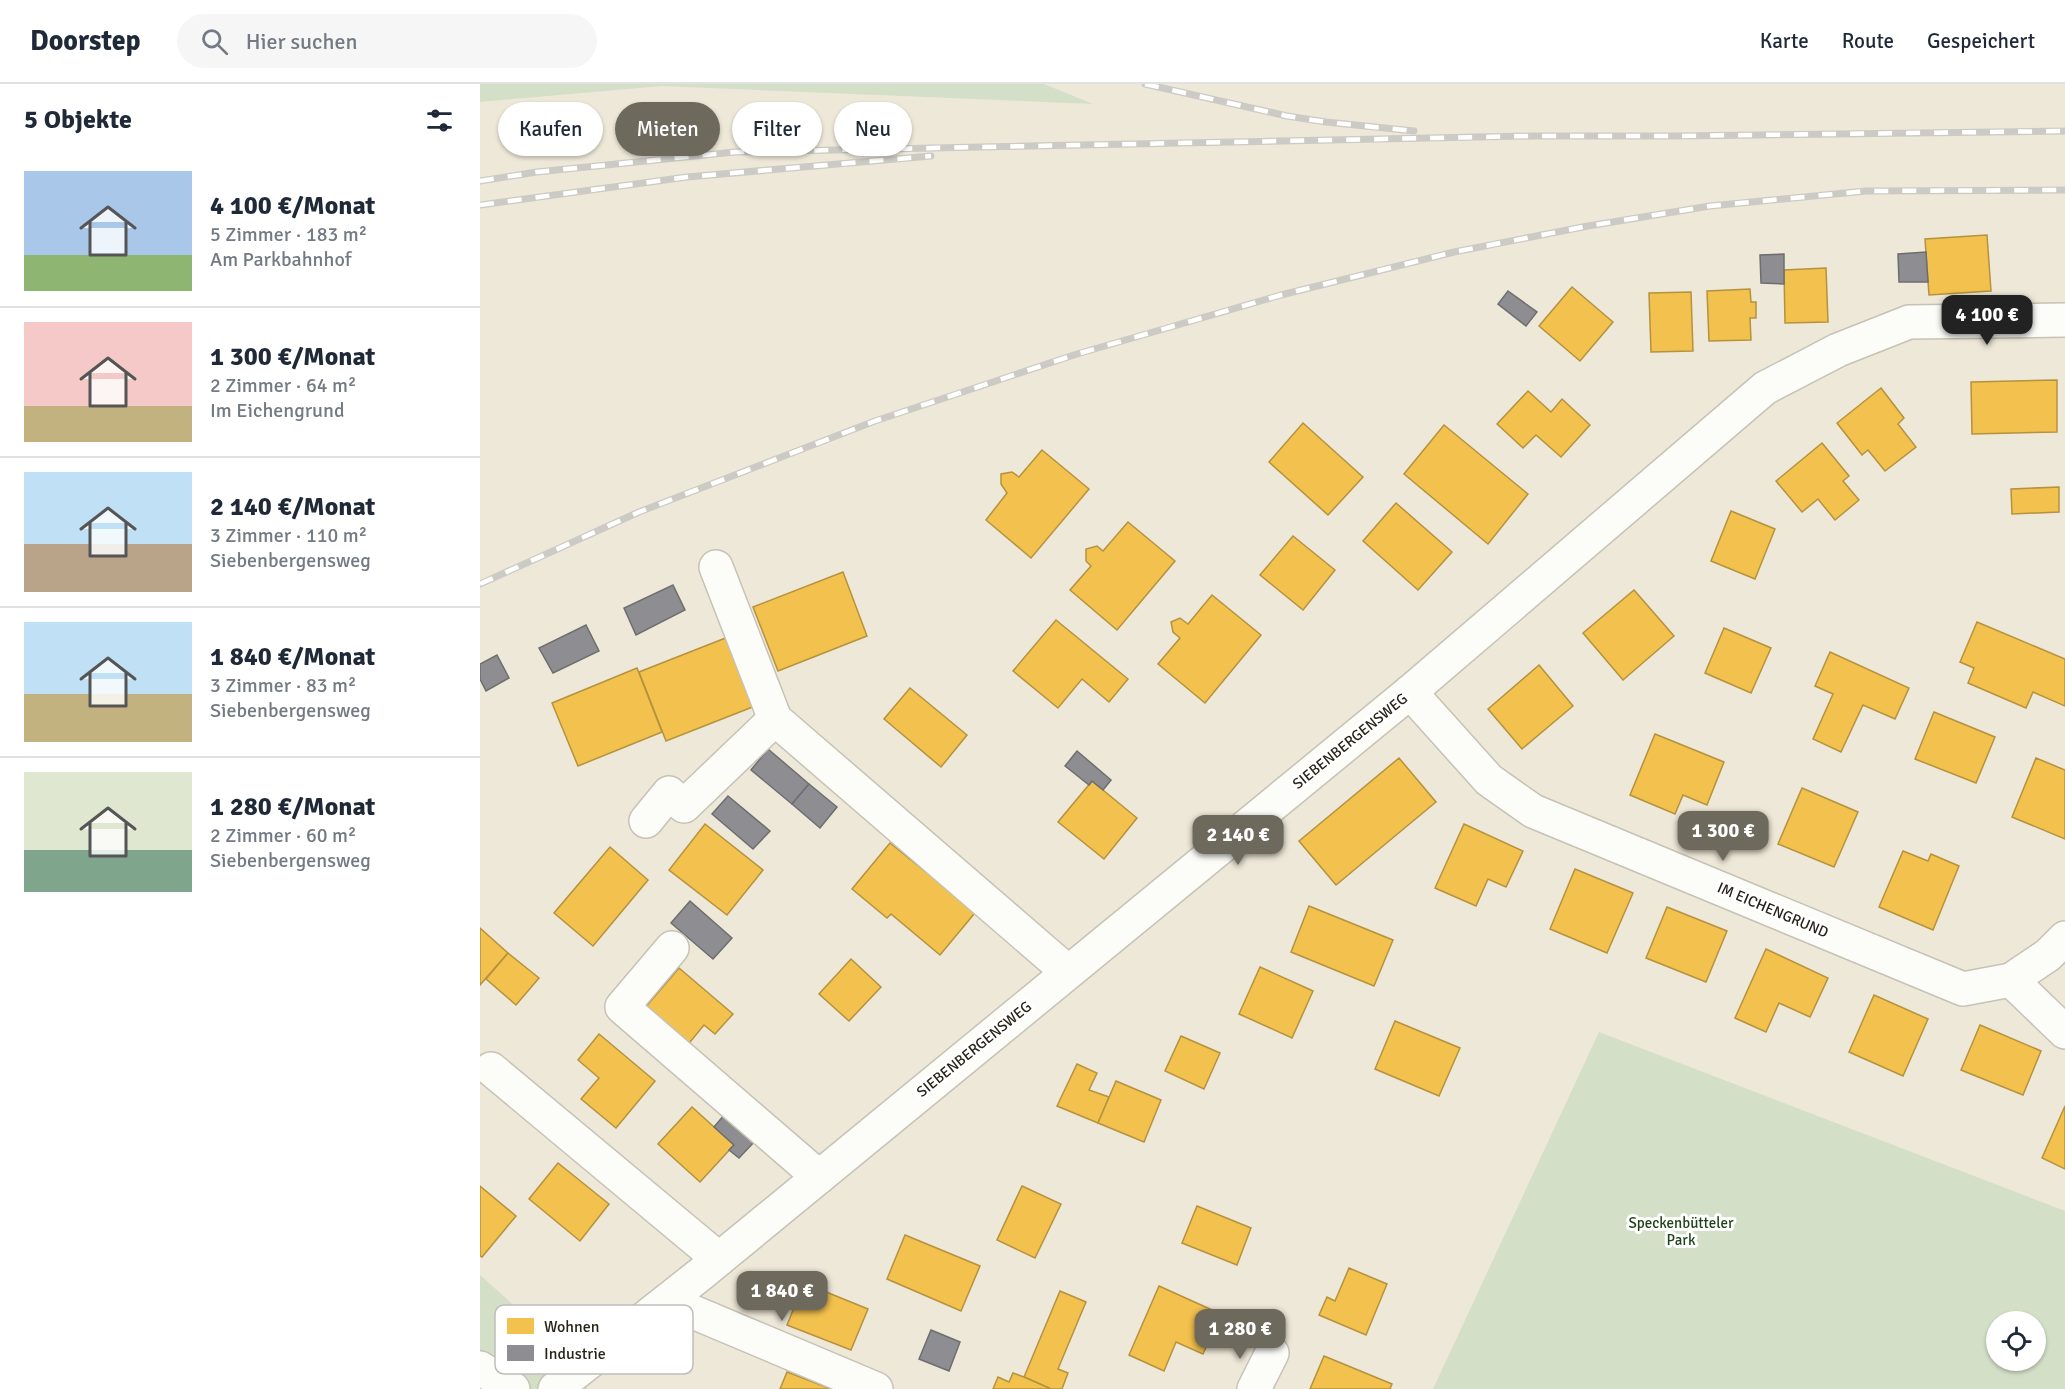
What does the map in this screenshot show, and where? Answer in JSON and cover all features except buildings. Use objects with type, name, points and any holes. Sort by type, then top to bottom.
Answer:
[{"type":"street","name":"SIEBENBERGENSWEG","points":[[662,1305],[1410,692],[1765,388],[1838,350],[1909,322],[2065,320]]},
{"type":"street","points":[[716,567],[775,719],[1068,972]]},
{"type":"street","name":"IM EICHENGRUND","points":[[1410,692],[1490,780],[1533,811],[1963,989],[2011,980],[2048,955],[2065,938]]},
{"type":"street","points":[[646,821],[669,793],[684,806],[775,719]]},
{"type":"street","points":[[672,948],[622,1007],[819,1177]]},
{"type":"street","points":[[2011,980],[2065,1032]]},
{"type":"street","points":[[491,1069],[719,1259]]},
{"type":"street","points":[[667,1301],[676,1305]]},
{"type":"street","points":[[693,1312],[876,1389]]},
{"type":"street","points":[[1254,1389],[1272,1353]]},
{"type":"street","points":[[480,1368],[513,1389]]},
{"type":"street","name":"SIEBENBERGENSWEG","points":[[555,1389],[574,1374]]},
{"type":"green space","points":[[480,84],[1044,84],[1093,104],[662,86],[480,102]]},
{"type":"green space","name":"Speckenbütteler Park","points":[[1599,1032],[2065,1211],[2065,1389],[1433,1389]]},
{"type":"green space","points":[[480,1275],[514,1305],[495,1305],[495,1374],[580,1374],[588,1389],[480,1389]]},
{"type":"railway","points":[[1145,84],[1287,116],[1414,131]]},
{"type":"railway","points":[[480,181],[537,172],[735,152],[1531,136],[2065,131]]},
{"type":"railway","points":[[480,205],[687,177],[931,156]]},
{"type":"railway","points":[[480,584],[639,512],[875,421],[1077,354],[1281,295],[1454,252],[1588,226],[1710,206],[1866,191],[2065,190]]}]
